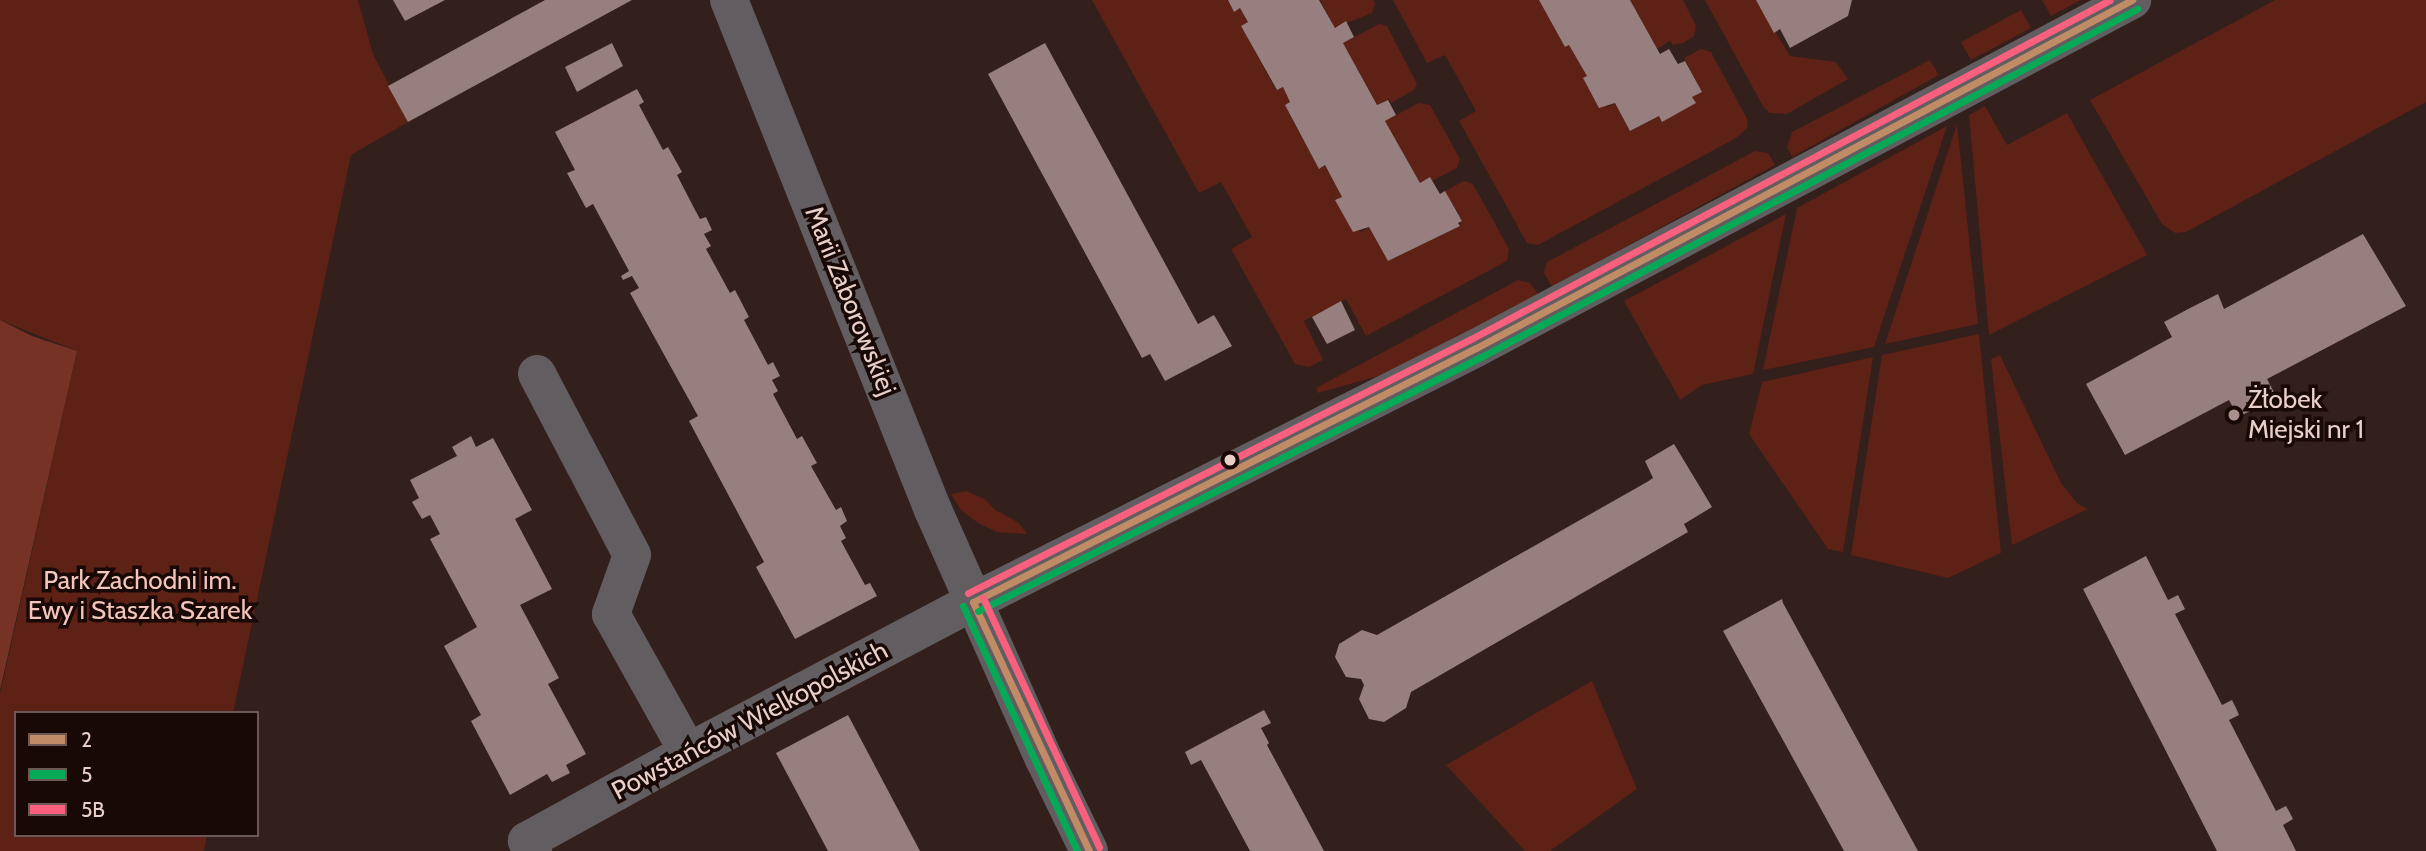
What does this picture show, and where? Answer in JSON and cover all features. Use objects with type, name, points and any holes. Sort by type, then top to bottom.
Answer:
[{"type":"street","name":"Marii Zaborowskiej","points":[[729,0],[973,602],[1089,851]]},
{"type":"street","name":"Powstańców Wielkopolskich","points":[[530,846],[688,752],[973,602],[1476,348],[2132,0]]},
{"type":"street","points":[[537,374],[632,555],[611,614],[688,752]]},
{"type":"green space","name":"Park Zachodni im. Ewy i Staszka Szarek","points":[[0,0],[358,0],[373,54],[408,122],[351,155],[233,711],[14,711],[14,837],[207,837],[204,851],[0,851],[0,694],[77,351],[0,320]]},
{"type":"green space","points":[[1092,0],[1228,0],[1234,12],[1240,8],[1248,22],[1242,26],[1276,90],[1283,87],[1290,102],[1285,105],[1319,169],[1325,165],[1342,197],[1336,200],[1361,232],[1369,227],[1388,261],[1459,226],[1462,220],[1445,191],[1464,181],[1473,184],[1509,249],[1507,261],[1366,336],[1346,299],[1304,321],[1323,360],[1309,367],[1295,364],[1231,249],[1252,237],[1221,182],[1199,193]]},
{"type":"green space","points":[[1320,0],[1373,0],[1375,4],[1372,13],[1335,28]]},
{"type":"green space","points":[[1393,0],[1539,0],[1565,47],[1569,45],[1607,107],[1615,103],[1631,131],[1659,116],[1695,103],[1692,97],[1701,91],[1684,58],[1701,49],[1711,52],[1747,119],[1748,127],[1736,138],[1538,245],[1527,243],[1459,121],[1476,111],[1445,55],[1427,63]]},
{"type":"green space","points":[[1630,0],[1683,0],[1696,26],[1694,36],[1683,43],[1673,45],[1670,41],[1657,49]]},
{"type":"green space","points":[[1705,0],[1756,0],[1790,56],[1836,62],[1848,79],[1787,114],[1770,113],[1764,108]]},
{"type":"green space","points":[[2042,0],[2081,0],[2051,16]]},
{"type":"green space","points":[[2275,0],[2426,0],[2426,102],[2186,232],[2175,233],[2162,224],[2090,100]]},
{"type":"green space","points":[[2021,10],[2031,28],[1971,60],[1961,42]]},
{"type":"green space","points":[[1379,24],[1387,26],[1417,84],[1414,90],[1391,103],[1389,99],[1377,105],[1343,43]]},
{"type":"green space","points":[[1930,60],[1939,75],[1792,157],[1787,147],[1792,132]]},
{"type":"green space","points":[[1419,103],[1430,105],[1460,159],[1457,168],[1432,181],[1430,177],[1420,183],[1385,121]]},
{"type":"green space","points":[[1985,106],[2007,145],[2067,113],[2147,255],[1989,335],[1969,115]]},
{"type":"green space","points":[[1957,124],[1978,324],[1885,344]]},
{"type":"green space","points":[[1947,126],[1874,347],[1763,370],[1797,208]]},
{"type":"green space","points":[[1755,151],[1768,153],[1775,165],[1552,287],[1544,273],[1547,262]]},
{"type":"green space","points":[[1786,214],[1753,374],[1702,385],[1680,400],[1624,301]]},
{"type":"green space","points":[[1518,280],[1530,283],[1538,294],[1389,373],[1318,393],[1316,388]]},
{"type":"green space","points":[[1979,334],[2001,553],[1948,578],[1851,555],[1882,355]]},
{"type":"green space","points":[[2000,355],[2061,483],[2078,504],[2088,509],[2012,545],[1991,359]]},
{"type":"green space","points":[[1873,357],[1843,552],[1828,549],[1749,434],[1762,382]]},
{"type":"green space","points":[[966,491],[985,499],[994,509],[1019,523],[1027,534],[997,532],[978,523],[961,510],[951,494]]},
{"type":"green space","points":[[1592,681],[1637,789],[1550,851],[1525,851],[1446,765]]},
{"type":"shaded area","points":[[0,320],[32,336],[77,351],[0,690]]},
{"type":"building","points":[[393,0],[445,0],[405,21]]},
{"type":"building","points":[[545,0],[632,0],[408,122],[388,86]]},
{"type":"building","points":[[1228,0],[1319,0],[1335,28],[1346,21],[1354,37],[1343,43],[1377,105],[1388,100],[1396,115],[1385,121],[1420,183],[1430,177],[1440,194],[1445,191],[1462,221],[1458,223],[1460,226],[1388,261],[1369,227],[1353,232],[1335,200],[1342,197],[1325,165],[1319,169],[1285,105],[1290,102],[1283,87],[1277,90],[1241,26],[1248,22],[1240,8],[1234,12]]},
{"type":"building","points":[[1539,0],[1630,0],[1660,54],[1669,49],[1678,64],[1685,61],[1702,92],[1692,97],[1696,103],[1662,122],[1659,116],[1630,131],[1615,103],[1599,108],[1583,78],[1587,76],[1569,45],[1565,47]]},
{"type":"building","points":[[1756,0],[1852,0],[1848,16],[1790,48],[1780,29],[1774,33]]},
{"type":"building","points":[[612,43],[623,66],[577,92],[565,67]]},
{"type":"building","points":[[1045,43],[1198,324],[1214,315],[1232,346],[1165,381],[1150,354],[1142,358],[988,74]]},
{"type":"building","points":[[637,89],[644,102],[639,105],[663,150],[668,147],[682,172],[677,175],[700,219],[706,217],[712,230],[704,234],[711,246],[706,249],[730,293],[735,290],[749,317],[744,320],[768,365],[773,362],[780,376],[772,380],[778,391],[773,394],[797,439],[802,436],[817,463],[811,466],[836,510],[841,507],[847,521],[840,526],[846,538],[841,541],[865,585],[870,583],[877,596],[795,639],[756,567],[764,562],[689,421],[698,416],[630,293],[639,288],[632,276],[623,280],[621,276],[629,271],[593,204],[586,208],[567,173],[575,170],[555,132]]},
{"type":"building","points":[[2363,234],[2406,306],[2267,379],[2277,398],[2238,417],[2229,400],[2125,455],[2086,384],[2172,337],[2164,322],[2218,294],[2224,309]]},
{"type":"building","points":[[1341,301],[1355,330],[1327,344],[1312,317]]},
{"type":"building","points":[[471,436],[476,447],[493,438],[532,510],[515,519],[552,589],[520,605],[559,678],[548,684],[586,754],[566,765],[570,773],[552,782],[547,774],[510,795],[471,721],[481,715],[444,646],[477,627],[430,539],[440,534],[430,515],[422,519],[412,502],[419,498],[410,480],[457,456],[452,447]]},
{"type":"building","points":[[1674,444],[1712,507],[1684,524],[1688,532],[1411,692],[1406,708],[1384,722],[1369,719],[1359,699],[1364,685],[1361,679],[1346,677],[1335,657],[1339,644],[1362,630],[1377,635],[1647,482],[1653,478],[1645,461]]},
{"type":"building","points":[[2146,556],[2168,600],[2178,595],[2185,609],[2175,614],[2222,705],[2232,700],[2239,715],[2229,720],[2276,811],[2286,806],[2290,813],[2293,819],[2283,825],[2296,851],[2217,851],[2083,589]]},
{"type":"building","points":[[1782,599],[1918,851],[1844,851],[1723,631]]},
{"type":"building","points":[[1264,710],[1271,723],[1261,728],[1269,743],[1267,745],[1324,851],[1250,851],[1201,760],[1191,765],[1185,752]]},
{"type":"building","points":[[848,715],[920,851],[828,851],[776,753]]},
{"type":"transit line","name":"5B","points":[[968,593],[1471,339],[2110,0]]},
{"type":"transit line","name":"2","points":[[973,602],[1476,348],[2132,0]]},
{"type":"transit line","name":"5","points":[[978,611],[1481,357],[2137,9]]},
{"type":"transit line","name":"5B","points":[[983,598],[1099,847]]},
{"type":"transit line","name":"2","points":[[973,602],[1089,851]]},
{"type":"transit line","name":"5","points":[[963,606],[1077,851]]},
{"type":"place","name":"Żłobek Miejski nr 1","points":[[2234,415]]}]
